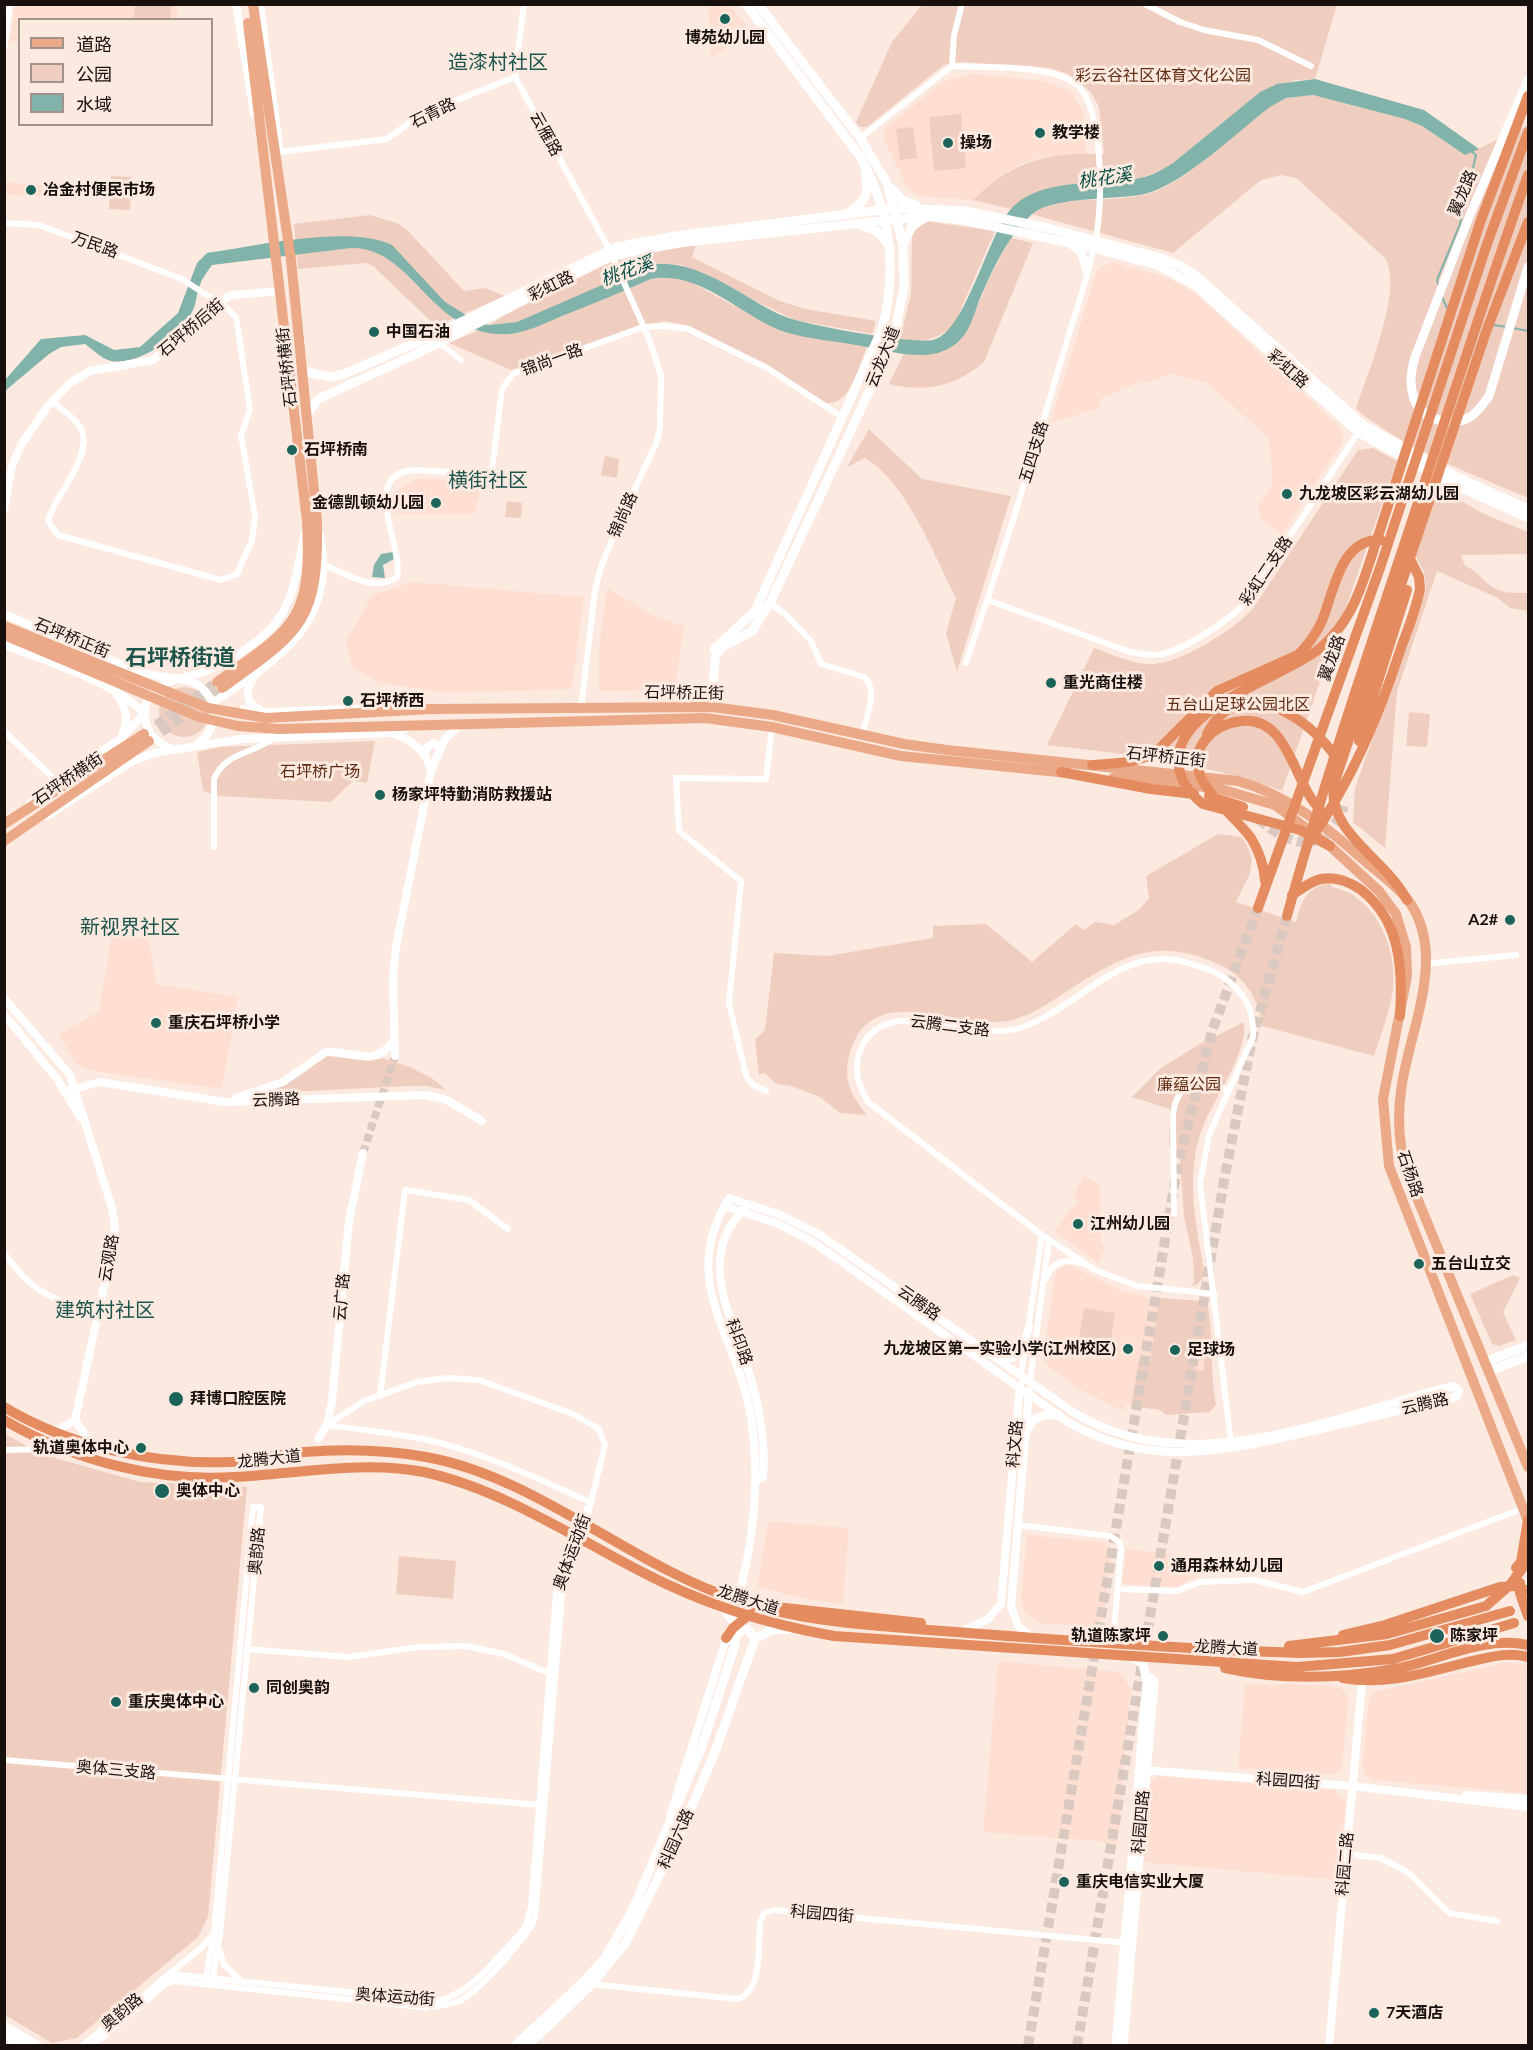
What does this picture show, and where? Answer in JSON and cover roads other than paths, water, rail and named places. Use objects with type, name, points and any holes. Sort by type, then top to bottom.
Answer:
[{"type":"highway","points":[[1092,765],[1136,762],[1156,752],[1217,691],[1317,651],[1339,630],[1351,614],[1375,566],[1481,220],[1528,96]]},
{"type":"highway","points":[[1487,244],[1521,115]]},
{"type":"highway","name":"翼龙路","points":[[1258,908],[1276,852],[1327,716],[1375,566],[1528,132]]},
{"type":"highway","name":"翼龙路","points":[[1287,916],[1301,857],[1403,576],[1476,328],[1528,175]]},
{"type":"highway","points":[[1476,328],[1528,196]]},
{"type":"highway","points":[[1265,887],[1263,862],[1258,850],[1243,828],[1216,802],[1203,782],[1198,762],[1202,743],[1212,723],[1232,708],[1243,704],[1272,705],[1298,718],[1324,740],[1337,758],[1345,802],[1353,762],[1403,576],[1422,529],[1486,332],[1528,222]]},
{"type":"highway","points":[[1242,811],[1216,809],[1192,796],[1179,769],[1180,748],[1192,728],[1214,708],[1288,664],[1309,644],[1321,623],[1345,559],[1352,551],[1368,542],[1388,541],[1411,559],[1419,577],[1420,589],[1392,675],[1360,757],[1340,798],[1301,857]]},
{"type":"highway","points":[[1298,655],[1339,630]]},
{"type":"highway","points":[[1202,743],[1221,726],[1248,720],[1270,730],[1290,757],[1315,804],[1356,847],[1388,870],[1407,900]]},
{"type":"highway","points":[[1349,725],[1332,795],[1342,823],[1356,847]]},
{"type":"highway","points":[[1061,772],[1151,789],[1203,795],[1242,811],[1300,830],[1330,846]]},
{"type":"highway","points":[[1293,895],[1318,879],[1336,878],[1354,885],[1374,903],[1387,919],[1397,948],[1401,975],[1400,1016]]},
{"type":"highway","name":"龙腾大道","points":[[4,1407],[54,1432],[91,1444],[177,1461],[232,1462],[305,1452],[391,1452],[427,1457],[478,1472],[528,1495],[705,1589],[768,1610],[835,1623],[1044,1641],[1238,1651],[1340,1652],[1390,1645],[1510,1611]]},
{"type":"highway","name":"龙腾大道","points":[[4,1420],[49,1443],[87,1458],[176,1476],[233,1478],[309,1470],[390,1468],[424,1472],[472,1487],[521,1509],[643,1573],[724,1609],[795,1629],[866,1640],[1297,1667],[1393,1659],[1514,1623]]},
{"type":"highway","points":[[4,1427],[48,1449],[87,1458]]},
{"type":"highway","points":[[1500,1587],[1521,1562],[1528,1521]]},
{"type":"highway","points":[[1528,1561],[1521,1576],[1520,1593],[1528,1616]]},
{"type":"highway","points":[[1238,1651],[1361,1639],[1388,1634],[1486,1606],[1510,1585],[1528,1561]]},
{"type":"highway","points":[[1310,1645],[1385,1625],[1500,1587],[1516,1586],[1528,1591]]},
{"type":"highway","points":[[731,1637],[733,1628],[750,1614],[775,1606],[916,1622],[960,1632]]},
{"type":"highway","points":[[1328,1676],[1394,1669],[1474,1647],[1499,1643],[1528,1644]]},
{"type":"highway","points":[[1477,1660],[1528,1644]]},
{"type":"highway","points":[[1192,1661],[1241,1672],[1328,1676],[1362,1682],[1396,1678],[1508,1654],[1528,1657]]},
{"type":"main road","name":"石坪桥横街","points":[[219,685],[291,636],[305,615],[317,568],[246,4]]},
{"type":"main road","name":"石坪桥横街","points":[[253,4],[291,260],[307,415],[312,521]]},
{"type":"main road","name":"云龙大道","points":[[710,707],[713,651],[724,637],[755,611],[869,360],[889,305],[891,249],[884,209],[874,183],[861,158],[746,4]]},
{"type":"main road","name":"云龙大道","points":[[710,707],[715,658],[721,648],[752,631],[770,603],[882,364],[895,332],[904,287],[903,245],[887,183],[860,138],[758,4]]},
{"type":"main road","name":"翼龙路","points":[[1528,80],[1469,217],[1414,357],[1412,389],[1420,410],[1433,418],[1458,422],[1470,417],[1481,408],[1492,388],[1528,267]]},
{"type":"main road","points":[[849,213],[867,196],[868,188],[861,158]]},
{"type":"main road","points":[[887,183],[902,200],[927,212],[912,226],[903,245]]},
{"type":"main road","name":"彩虹路","points":[[307,415],[318,399],[412,356],[493,310],[610,252],[676,236],[895,207],[964,216],[1095,240],[1157,265],[1196,286],[1361,428],[1450,483],[1528,518]]},
{"type":"main road","name":"彩虹路","points":[[610,252],[897,218],[927,212]]},
{"type":"main road","points":[[856,223],[878,232],[891,249]]},
{"type":"main road","name":"彩虹路","points":[[1046,232],[1067,242],[1095,240]]},
{"type":"main road","points":[[1067,242],[1081,252],[1087,271]]},
{"type":"main road","name":"彩虹路","points":[[330,377],[344,374],[405,347],[439,339]]},
{"type":"main road","points":[[405,347],[412,349],[412,356]]},
{"type":"main road","points":[[303,371],[330,377]]},
{"type":"main road","points":[[330,377],[324,383],[325,389],[333,393]]},
{"type":"main road","name":"彩虹路","points":[[1361,428],[1453,475],[1528,509]]},
{"type":"main road","name":"石坪桥正街","points":[[4,626],[208,708],[266,718],[390,724],[431,709],[710,707],[773,715],[862,735],[947,750],[1218,778],[1260,787],[1302,809],[1356,847]]},
{"type":"main road","name":"石坪桥正街","points":[[4,635],[177,708],[238,726],[279,729],[462,722],[705,718],[772,727],[901,756],[1236,792],[1275,805],[1330,846]]},
{"type":"main road","name":"石坪桥横街","points":[[4,824],[147,738],[4,841]]},
{"type":"main road","name":"石杨路","points":[[1330,846],[1389,902],[1407,947],[1407,976],[1383,1099],[1384,1134],[1389,1166],[1528,1521]]},
{"type":"main road","name":"石杨路","points":[[1407,900],[1420,926],[1425,984],[1401,1088],[1398,1112],[1400,1148],[1408,1176],[1528,1467]]},
{"type":"main road","points":[[1488,1367],[1528,1345]]},
{"type":"main road","points":[[1488,1367],[1528,1356]]},
{"type":"main road","points":[[724,1609],[732,1617],[731,1637]]},
{"type":"main road","points":[[731,1637],[744,1629],[748,1629],[755,1639],[771,1630],[795,1629]]},
{"type":"main road","name":"科园六路","points":[[515,2046],[588,1983],[618,1939],[667,1832],[701,1749],[731,1637]]},
{"type":"main road","name":"科园六路","points":[[527,2046],[625,1944],[651,1895],[715,1752],[755,1639]]},
{"type":"main road","name":"科园四路","points":[[1116,2045],[1142,1770],[1154,1682],[1150,1678],[1147,1681],[1143,1664],[1132,1657]]},
{"type":"main road","name":"科园四路","points":[[1124,2046],[1127,1943]]},
{"type":"main road","points":[[4,2026],[38,2046]]},
{"type":"main road","points":[[4,2035],[24,2046]]},
{"type":"street","points":[[4,48],[10,4]]},
{"type":"street","points":[[236,4],[255,122],[264,155]]},
{"type":"street","points":[[260,4],[279,152],[278,171]]},
{"type":"street","points":[[515,77],[524,4]]},
{"type":"street","points":[[860,138],[952,66],[954,35],[962,4]]},
{"type":"street","points":[[1145,4],[1180,22],[1204,30],[1258,40],[1311,66]]},
{"type":"street","name":"五四支路","points":[[952,66],[1049,72],[1066,77],[1087,96],[1093,110],[1099,158],[1095,240],[1087,271],[988,600],[966,663]]},
{"type":"street","name":"石青路","points":[[279,152],[387,139],[422,114],[515,77]]},
{"type":"street","name":"云雁路","points":[[515,77],[610,252],[643,327]]},
{"type":"street","name":"万民路","points":[[4,223],[39,225],[182,279],[228,309],[236,317],[249,409],[241,435],[255,516],[252,540],[237,574],[221,580],[58,535],[48,521],[52,506],[82,457],[86,441],[80,426],[53,402]]},
{"type":"street","name":"石坪桥后街","points":[[4,509],[8,465],[21,444],[70,383],[90,371],[153,360],[215,302],[232,295],[281,291]]},
{"type":"street","name":"锦尚一路","points":[[323,564],[377,585],[390,582],[397,577],[399,568],[387,519],[386,494],[390,483],[396,476],[405,471],[487,474],[492,470],[502,389],[513,374],[643,327],[665,326],[688,329],[767,368],[842,417]]},
{"type":"street","name":"锦尚路","points":[[581,708],[595,590],[601,567],[656,444],[660,428],[662,376],[643,327]]},
{"type":"street","points":[[439,339],[461,360]]},
{"type":"street","name":"彩虹二支路","points":[[988,600],[1130,652],[1153,655],[1175,649],[1229,619],[1248,600],[1361,428]]},
{"type":"street","points":[[212,703],[287,651],[304,630],[322,589],[323,564],[312,521]]},
{"type":"street","points":[[23,813],[40,793],[120,739],[144,714],[152,693],[164,683],[180,680],[223,662],[272,627],[290,603],[312,521]]},
{"type":"street","points":[[770,603],[786,615],[811,641],[821,664],[864,677],[869,681],[872,694],[862,735]]},
{"type":"street","points":[[4,614],[146,674],[180,680],[201,688],[212,703],[214,715],[210,730],[194,745]]},
{"type":"street","points":[[4,644],[113,690],[137,706],[144,714],[148,729],[157,742],[178,748]]},
{"type":"street","points":[[254,676],[248,687],[249,700],[253,706],[266,712]]},
{"type":"street","points":[[113,690],[124,704],[127,715],[126,725],[120,739]]},
{"type":"street","points":[[212,703],[266,712],[389,706],[431,709]]},
{"type":"street","points":[[395,1056],[393,979],[396,948],[431,770],[440,748],[462,722]]},
{"type":"street","points":[[28,824],[57,812],[133,761],[154,753],[194,745],[390,724],[425,753],[431,770]]},
{"type":"street","points":[[766,1091],[753,1086],[746,1076],[729,1003],[741,881],[679,831],[676,778],[766,779],[772,727]]},
{"type":"street","points":[[4,730],[57,782]]},
{"type":"street","points":[[214,847],[214,779],[218,771],[232,756],[263,746],[274,738]]},
{"type":"street","points":[[425,753],[426,748],[433,743],[440,748]]},
{"type":"street","points":[[1425,964],[1516,955]]},
{"type":"street","name":"云腾二支路","points":[[1215,1294],[1137,1286],[1105,1275],[1049,1240],[868,1102],[860,1087],[856,1069],[863,1045],[873,1032],[887,1024],[913,1020],[978,1031],[1009,1030],[1037,1021],[1132,963],[1161,958],[1181,961],[1219,974],[1239,988],[1249,1004],[1254,1019],[1253,1037],[1209,1135],[1200,1183],[1215,1294],[1231,1444]]},
{"type":"street","name":"云观路","points":[[4,998],[70,1075],[76,1088],[115,1226],[75,1420]]},
{"type":"street","name":"云观路","points":[[4,1014],[66,1091],[89,1132]]},
{"type":"street","points":[[225,1102],[283,1082],[326,1052],[370,1058],[388,1050],[394,1040]]},
{"type":"street","name":"云腾路","points":[[66,1091],[100,1082],[225,1102],[426,1095],[447,1100],[483,1120]]},
{"type":"street","points":[[1174,1214],[1175,1103],[1184,1090],[1195,1083],[1207,1083],[1229,1091]]},
{"type":"street","name":"云广路","points":[[305,1452],[318,1439],[327,1425],[333,1401],[350,1221],[363,1153]]},
{"type":"street","points":[[380,1396],[405,1190],[469,1200],[508,1228]]},
{"type":"street","name":"云腾路","points":[[724,1206],[779,1224],[816,1244],[1068,1422],[1109,1442],[1142,1450],[1186,1453],[1231,1444],[1456,1397],[1459,1391],[1452,1386],[1402,1399],[1361,1414],[1231,1444],[1162,1443],[1114,1433],[1073,1412],[992,1353],[820,1235],[781,1215],[729,1198]]},
{"type":"street","name":"科印路","points":[[667,1832],[671,1806],[731,1637],[744,1576],[753,1516],[755,1472],[748,1399],[712,1300],[707,1275],[711,1236],[729,1198]]},
{"type":"street","name":"科印路","points":[[750,1203],[728,1228],[724,1238],[719,1272],[723,1297],[756,1397],[762,1438],[762,1479],[758,1478],[755,1472]]},
{"type":"street","name":"科文路","points":[[960,1632],[988,1620],[1001,1604],[1021,1374],[1042,1235]]},
{"type":"street","name":"科文路","points":[[1044,1641],[1022,1632],[1012,1613],[1011,1596],[1030,1381],[1049,1240]]},
{"type":"street","points":[[4,1254],[31,1287],[50,1298],[98,1314]]},
{"type":"street","points":[[1041,1293],[1047,1274],[1055,1264],[1066,1261],[1086,1265]]},
{"type":"street","points":[[992,1353],[1008,1359],[1015,1357],[1021,1350],[1029,1327]]},
{"type":"street","name":"奥体运动街","points":[[209,1981],[422,2007],[448,2005],[461,2000],[524,1938],[531,1928],[536,1907],[558,1583],[590,1502],[605,1445],[598,1429],[573,1414],[479,1380],[447,1378],[417,1382],[364,1401],[327,1425]]},
{"type":"street","points":[[1025,1439],[1030,1424],[1038,1417],[1050,1414],[1068,1422]]},
{"type":"street","points":[[54,1432],[75,1420],[91,1444]]},
{"type":"street","points":[[327,1425],[424,1439],[459,1449],[496,1461],[590,1502]]},
{"type":"street","points":[[318,1439],[328,1452]]},
{"type":"street","points":[[4,1450],[48,1449]]},
{"type":"street","name":"奥韵路","points":[[82,2046],[217,1933],[227,1780],[253,1506],[261,1507],[235,1781],[217,1933],[209,1981],[170,1982],[92,2046]]},
{"type":"street","points":[[1118,1589],[1177,1591],[1200,1582],[1255,1580],[1303,1592],[1524,1508]]},
{"type":"street","points":[[1017,1526],[1112,1536],[1117,1539],[1121,1550],[1114,1629],[1116,1636],[1126,1645]]},
{"type":"street","points":[[1101,1643],[1114,1629]]},
{"type":"street","points":[[239,1649],[348,1657],[419,1647],[466,1646],[504,1654],[552,1675]]},
{"type":"street","name":"科园二路","points":[[1329,2046],[1362,1682]]},
{"type":"street","name":"奥体三支路","points":[[4,1760],[542,1805]]},
{"type":"street","name":"科园四街","points":[[1142,1770],[1438,1794],[1528,1798]]},
{"type":"street","name":"科园四街","points":[[1438,1794],[1528,1807]]},
{"type":"street","name":"奥体运动街","points":[[209,1981],[424,2001],[447,1999],[458,1994],[467,1988],[526,1925],[531,1907],[542,1805]]},
{"type":"street","points":[[1346,1854],[1381,1858],[1409,1873],[1449,1913],[1497,1920]]},
{"type":"street","name":"科园四街","points":[[588,1983],[738,1999],[748,1995],[754,1985],[760,1922],[764,1913],[774,1910],[1127,1943]]},
{"type":"street","points":[[217,1933],[221,1961],[244,1983]]},
{"type":"street","points":[[162,1979],[179,1975],[209,1981]]},
{"type":"street","points":[[1116,2045],[1124,2046]]},
{"type":"water","points":[[1315,79],[1424,110],[1479,149],[1465,155],[1422,126],[1405,119],[1313,95],[1286,98],[1270,107],[1190,171],[1155,191],[1128,197],[1066,202],[1039,210],[1030,216],[1000,256],[965,334],[953,346],[937,353],[917,355],[898,353],[787,333],[764,323],[701,287],[668,278],[651,279],[523,331],[510,334],[483,332],[461,323],[442,309],[391,261],[373,251],[351,248],[212,265],[201,282],[194,309],[186,321],[168,340],[156,348],[131,360],[119,362],[105,359],[85,344],[61,347],[49,354],[5,391],[5,380],[41,339],[85,335],[114,350],[140,347],[178,313],[197,263],[207,253],[328,236],[374,239],[392,245],[445,302],[479,323],[489,325],[517,322],[648,265],[666,264],[683,266],[700,272],[765,307],[793,319],[881,336],[933,340],[945,334],[955,321],[975,283],[1001,223],[1010,210],[1023,199],[1054,187],[1124,180],[1153,174],[1173,163],[1260,92],[1277,84]]},
{"type":"water","points":[[393,552],[394,559],[383,565],[385,578],[372,577],[374,565],[381,554]]},
{"type":"waterway","points":[[1439,286],[1437,280],[1460,224],[1476,155],[1471,151]]},
{"type":"waterway","points":[[1442,297],[1448,310]]},
{"type":"waterway","points":[[1493,325],[1508,327]]},
{"type":"waterway","points":[[1513,328],[1528,331]]},
{"type":"tunnel","points":[[144,734],[217,682]]},
{"type":"tunnel","points":[[149,741],[222,688]]},
{"type":"tunnel","points":[[1258,819],[1284,836],[1296,841],[1307,842],[1318,840],[1327,833],[1344,806]]},
{"type":"tunnel","points":[[1028,2046],[1178,1164],[1212,1031],[1258,908]]},
{"type":"tunnel","points":[[1077,2046],[1225,1175],[1252,1040],[1287,916]]},
{"type":"tunnel","points":[[363,1153],[395,1056]]},
{"type":"place","name":"博苑幼儿园","points":[[725,19]]},
{"type":"place","name":"教学楼","points":[[1040,133]]},
{"type":"place","name":"操场","points":[[948,143]]},
{"type":"place","name":"冶金村便民市场","points":[[31,190]]},
{"type":"place","name":"中国石油","points":[[374,332]]},
{"type":"place","name":"石坪桥南","points":[[292,450]]},
{"type":"place","name":"九龙坡区彩云湖幼儿园","points":[[1287,494]]},
{"type":"place","name":"金德凯顿幼儿园","points":[[436,503]]},
{"type":"place","name":"重光商住楼","points":[[1051,683]]},
{"type":"place","name":"石坪桥西","points":[[348,701]]},
{"type":"place","name":"杨家坪特勤消防救援站","points":[[380,795]]},
{"type":"place","name":"A2#","points":[[1510,920]]},
{"type":"place","name":"重庆石坪桥小学","points":[[156,1023]]},
{"type":"place","name":"江州幼儿园","points":[[1078,1224]]},
{"type":"place","name":"五台山立交","points":[[1419,1264]]},
{"type":"place","name":"九龙坡区第一实验小学(江州校区)","points":[[1128,1349]]},
{"type":"place","name":"足球场","points":[[1175,1350]]},
{"type":"place","name":"拜博口腔医院","points":[[176,1399]]},
{"type":"place","name":"轨道奥体中心","points":[[141,1448]]},
{"type":"place","name":"奥体中心","points":[[162,1491]]},
{"type":"place","name":"通用森林幼儿园","points":[[1159,1566]]},
{"type":"place","name":"轨道陈家坪","points":[[1163,1636]]},
{"type":"place","name":"陈家坪","points":[[1437,1636]]},
{"type":"place","name":"同创奥韵","points":[[254,1688]]},
{"type":"place","name":"重庆奥体中心","points":[[116,1702]]},
{"type":"place","name":"重庆电信实业大厦","points":[[1064,1882]]},
{"type":"place","name":"7天酒店","points":[[1374,2013]]},
{"type":"district","name":"造漆村社区","points":[[498,63]]},
{"type":"district","name":"横街社区","points":[[488,481]]},
{"type":"district","name":"石坪桥街道","points":[[180,658]]},
{"type":"district","name":"新视界社区","points":[[130,928]]},
{"type":"district","name":"建筑村社区","points":[[105,1311]]},
{"type":"park label","name":"彩云谷社区体育文化公园","points":[[1163,76]]},
{"type":"park label","name":"五台山足球公园北区","points":[[1238,705]]},
{"type":"park label","name":"石坪桥广场","points":[[320,772]]},
{"type":"park label","name":"廉蕴公园","points":[[1189,1085]]},
{"type":"water label","name":"桃花溪","points":[[1105,178]]},
{"type":"water label","name":"桃花溪","points":[[627,271]]}]
